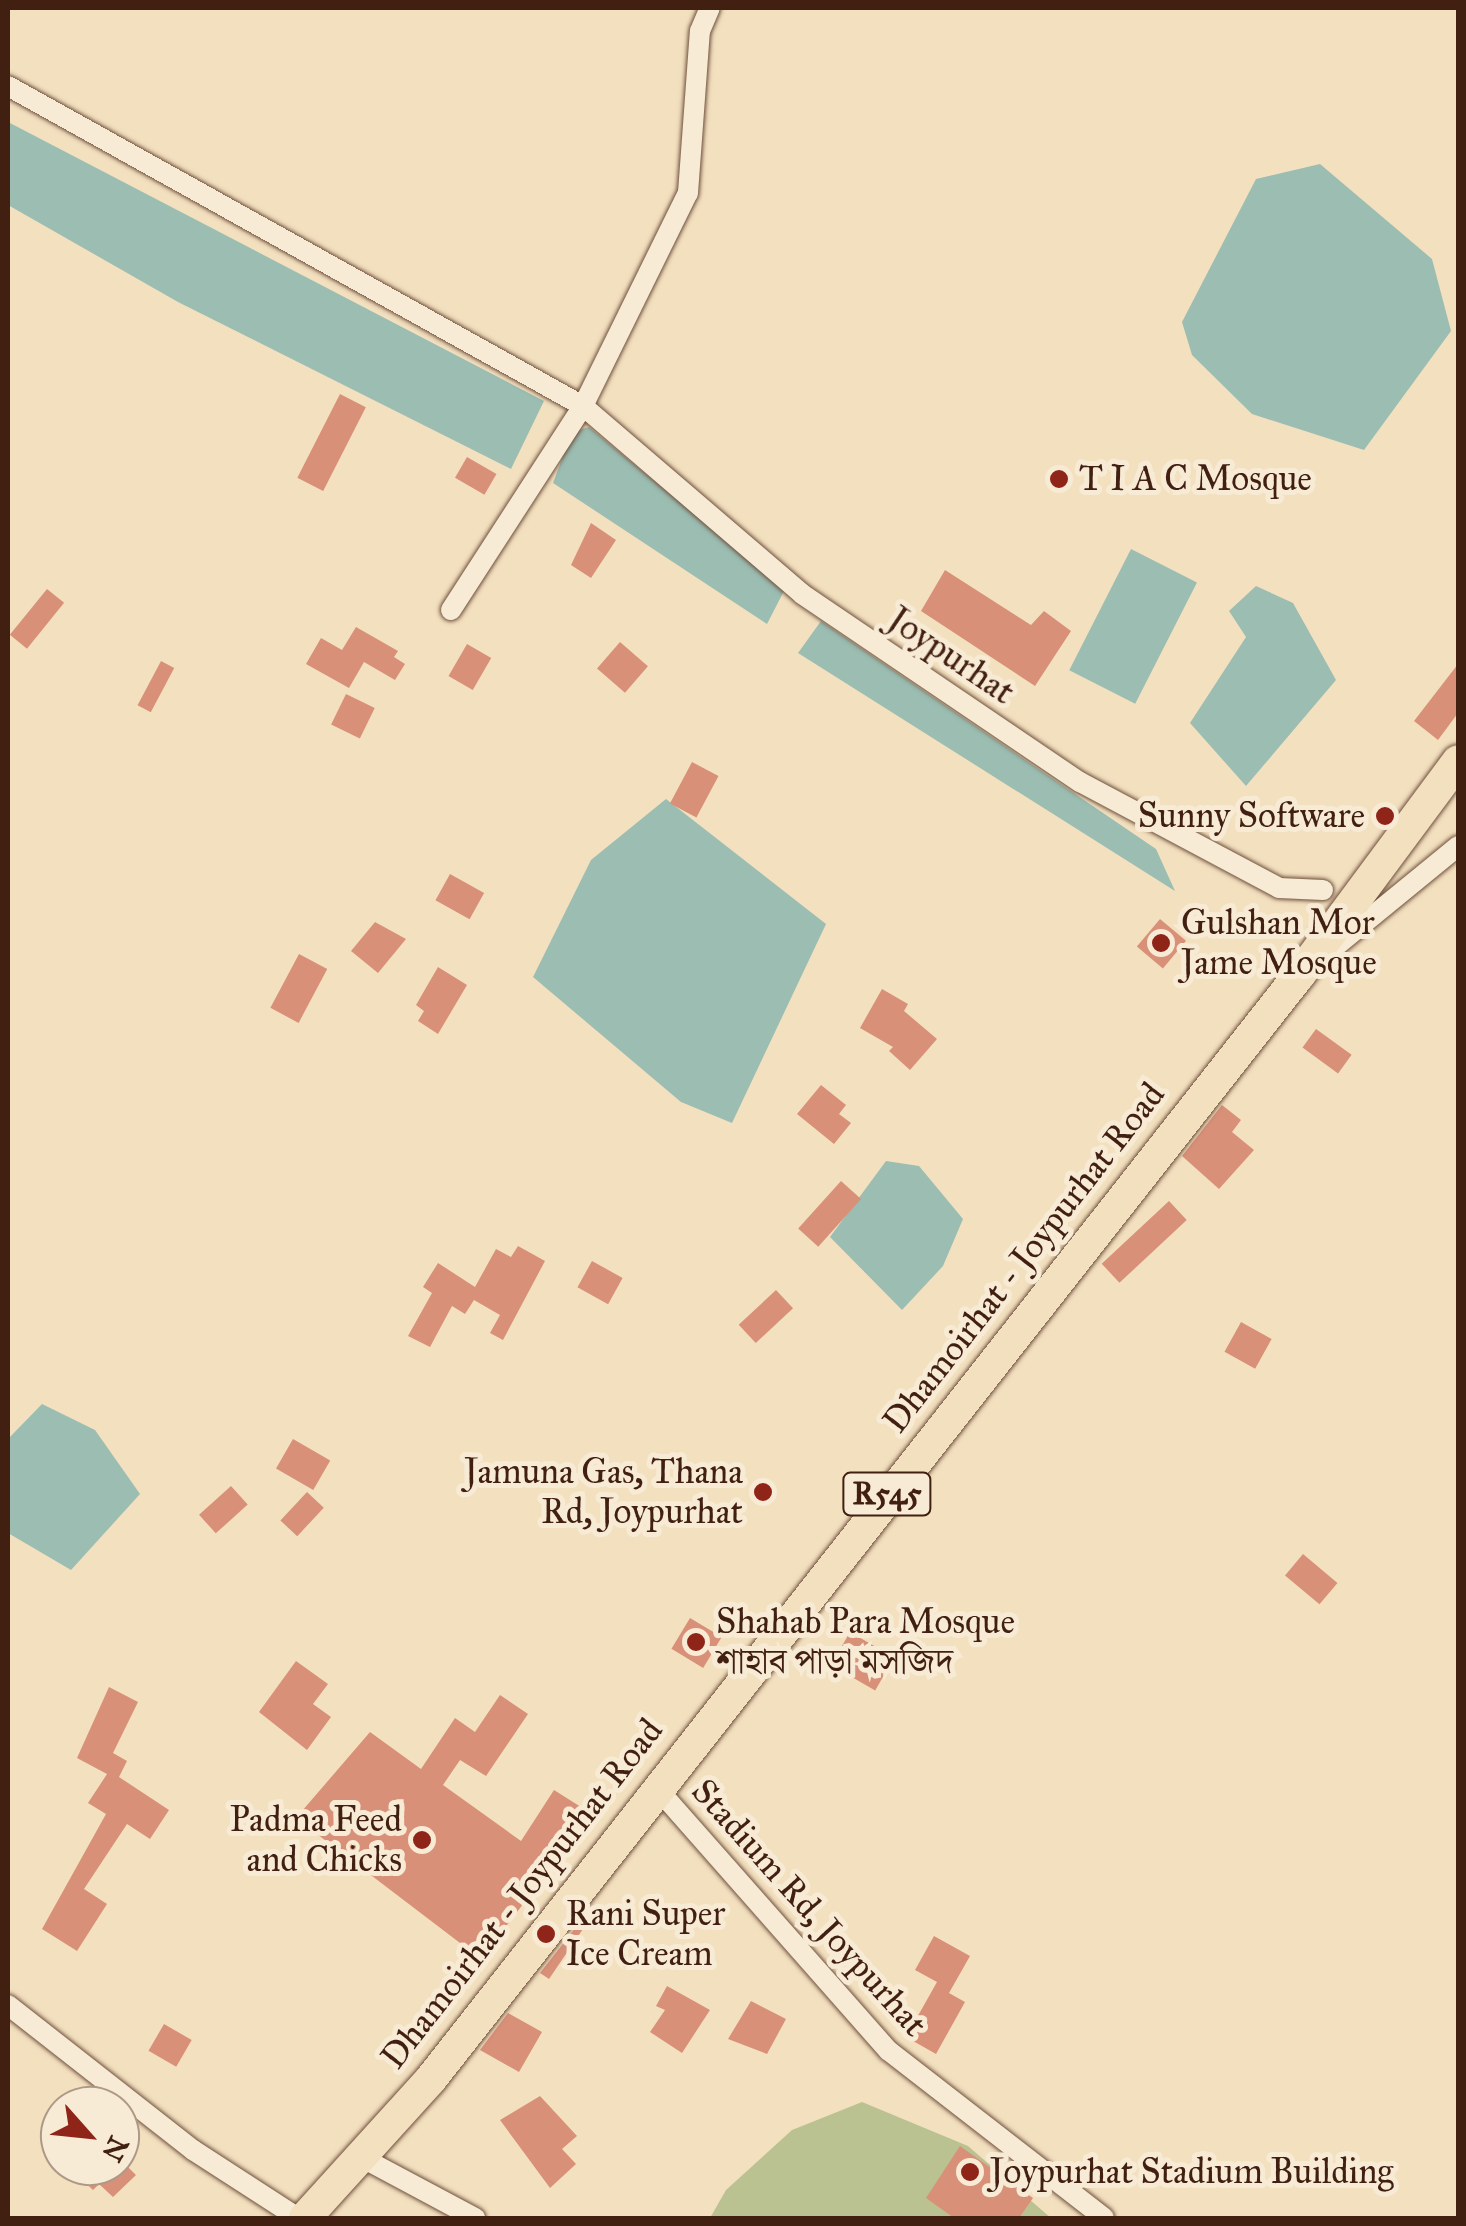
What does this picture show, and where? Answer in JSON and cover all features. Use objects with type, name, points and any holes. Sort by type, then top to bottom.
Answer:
[{"type":"main road","name":"Dhamoirhat - Joypurhat Road","points":[[302,2218],[431,2079],[656,1788],[1300,974],[1458,761]]},
{"type":"street","points":[[451,610],[584,406],[688,193],[700,31],[710,8]]},
{"type":"street","name":"Joypurhat","points":[[8,86],[584,406],[802,594],[1080,782],[1278,888],[1323,890]]},
{"type":"street","points":[[1300,974],[1458,846]]},
{"type":"street","name":"Stadium Rd, Joypurhat","points":[[656,1788],[889,2051],[1104,2218]]},
{"type":"street","points":[[8,2005],[193,2150],[302,2218]]},
{"type":"street","points":[[357,2155],[475,2218]]},
{"type":"green space","points":[[862,2102],[968,2146],[1051,2218],[710,2218],[726,2190],[792,2130]]},
{"type":"water","points":[[8,122],[544,401],[511,469],[178,302],[8,205]]},
{"type":"water","points":[[1320,164],[1432,259],[1451,331],[1364,450],[1252,414],[1192,355],[1182,322],[1256,179]]},
{"type":"water","points":[[589,427],[785,589],[767,624],[553,483],[572,432]]},
{"type":"water","points":[[1131,549],[1197,583],[1135,704],[1069,670]]},
{"type":"water","points":[[1256,586],[1293,603],[1336,680],[1246,786],[1190,723],[1246,637],[1229,611]]},
{"type":"water","points":[[821,621],[1156,849],[1175,891],[798,653]]},
{"type":"water","points":[[666,799],[826,924],[732,1123],[681,1102],[533,977],[591,860]]},
{"type":"water","points":[[886,1161],[919,1166],[963,1219],[943,1266],[902,1310],[830,1237]]},
{"type":"water","points":[[42,1404],[95,1430],[140,1494],[71,1570],[8,1533],[8,1439]]},
{"type":"building","points":[[340,394],[366,407],[323,491],[297,478]]},
{"type":"building","points":[[467,457],[496,474],[484,495],[455,478]]},
{"type":"building","points":[[591,523],[616,540],[591,578],[571,565]]},
{"type":"building","points":[[945,570],[1031,625],[1044,611],[1071,631],[1035,686],[921,611]]},
{"type":"building","points":[[47,589],[64,603],[27,649],[10,635]]},
{"type":"building","points":[[356,627],[398,651],[394,657],[405,664],[395,680],[364,662],[349,688],[306,664],[321,638],[342,650]]},
{"type":"building","points":[[620,642],[648,666],[625,693],[597,668]]},
{"type":"building","points":[[467,644],[491,658],[473,690],[448,676]]},
{"type":"building","points":[[161,661],[174,668],[151,712],[138,705]]},
{"type":"building","points":[[1458,664],[1458,713],[1438,740],[1414,721]]},
{"type":"building","points":[[346,694],[375,708],[360,739],[331,725]]},
{"type":"building","points":[[692,762],[718,776],[696,818],[670,803]]},
{"type":"building","points":[[450,874],[484,893],[470,919],[435,900]]},
{"type":"building","name":"Gulshan Mor Jame Mosque","points":[[1160,919],[1186,941],[1163,968],[1137,947]]},
{"type":"building","points":[[375,922],[406,939],[378,973],[351,951]]},
{"type":"building","points":[[299,954],[327,969],[299,1023],[270,1008]]},
{"type":"building","points":[[438,967],[467,985],[438,1034],[418,1021],[424,1011],[416,1005]]},
{"type":"building","points":[[882,989],[908,1004],[904,1011],[937,1039],[910,1070],[889,1051],[893,1047],[860,1028]]},
{"type":"building","points":[[1316,1029],[1352,1055],[1338,1073],[1302,1048]]},
{"type":"building","points":[[821,1085],[846,1105],[839,1114],[851,1123],[834,1144],[797,1114]]},
{"type":"building","points":[[1222,1105],[1241,1120],[1232,1132],[1254,1150],[1219,1189],[1182,1156]]},
{"type":"building","points":[[841,1181],[861,1199],[818,1247],[798,1229]]},
{"type":"building","points":[[1169,1201],[1187,1220],[1119,1283],[1102,1264]]},
{"type":"building","points":[[518,1246],[545,1261],[503,1340],[490,1333],[500,1315],[474,1300],[465,1314],[452,1306],[430,1347],[408,1336],[432,1293],[423,1287],[438,1263],[475,1287],[496,1249],[511,1257]]},
{"type":"building","points":[[592,1261],[623,1278],[608,1304],[577,1287]]},
{"type":"building","points":[[776,1290],[793,1308],[756,1343],[739,1325]]},
{"type":"building","points":[[1241,1322],[1272,1339],[1255,1369],[1225,1352]]},
{"type":"building","points":[[293,1439],[330,1460],[313,1490],[276,1468]]},
{"type":"building","points":[[231,1486],[248,1505],[216,1533],[199,1515]]},
{"type":"building","points":[[307,1492],[324,1508],[297,1536],[280,1521]]},
{"type":"building","points":[[1303,1554],[1337,1583],[1319,1604],[1285,1575]]},
{"type":"building","name":"Shahab Para Mosque শাহাব পাড়া মসজিদ","points":[[690,1618],[722,1637],[703,1668],[671,1649]]},
{"type":"building","points":[[850,1632],[894,1658],[875,1690],[831,1665]]},
{"type":"building","points":[[296,1661],[328,1684],[313,1704],[331,1717],[307,1750],[259,1712]]},
{"type":"building","points":[[109,1687],[138,1702],[113,1753],[127,1761],[119,1777],[169,1810],[150,1839],[127,1824],[84,1889],[107,1904],[77,1951],[42,1929],[106,1814],[88,1803],[107,1774],[77,1758]]},
{"type":"building","name":"Padma Feed and Chicks","points":[[500,1695],[528,1714],[486,1776],[460,1760],[443,1785],[521,1841],[554,1790],[592,1814],[481,1959],[296,1818],[370,1732],[421,1769],[455,1718],[475,1732]]},
{"type":"building","points":[[580,1922],[585,1926],[549,1979],[540,1973]]},
{"type":"building","points":[[934,1936],[970,1956],[949,1993],[965,2002],[936,2054],[906,2037],[937,1982],[915,1970]]},
{"type":"building","points":[[667,1986],[710,2010],[682,2053],[650,2032],[665,2010],[656,2006]]},
{"type":"building","points":[[751,2001],[786,2019],[767,2054],[728,2039]]},
{"type":"building","points":[[508,2013],[542,2032],[519,2072],[480,2050]]},
{"type":"building","points":[[164,2024],[192,2040],[176,2067],[149,2051]]},
{"type":"building","points":[[540,2096],[577,2136],[562,2149],[576,2164],[550,2188],[500,2120]]},
{"type":"building","name":"Joypurhat Stadium Building","points":[[960,2146],[1033,2198],[1019,2218],[954,2218],[926,2198]]},
{"type":"building","points":[[101,2186],[124,2186],[113,2197]]},
{"type":"place","name":"T I A C Mosque","points":[[1059,479]]},
{"type":"place","name":"Sunny Software","points":[[1385,816]]},
{"type":"place","name":"Gulshan Mor Jame Mosque","points":[[1161,943]]},
{"type":"place","name":"Jamuna Gas, Thana Rd, Joypurhat","points":[[763,1492]]},
{"type":"place","name":"Shahab Para Mosque শাহাব পাড়া মসজিদ","points":[[696,1642]]},
{"type":"place","name":"Padma Feed and Chicks","points":[[422,1840]]},
{"type":"place","name":"Rani Super Ice Cream","points":[[546,1934]]},
{"type":"place","name":"Joypurhat Stadium Building","points":[[970,2172]]}]
